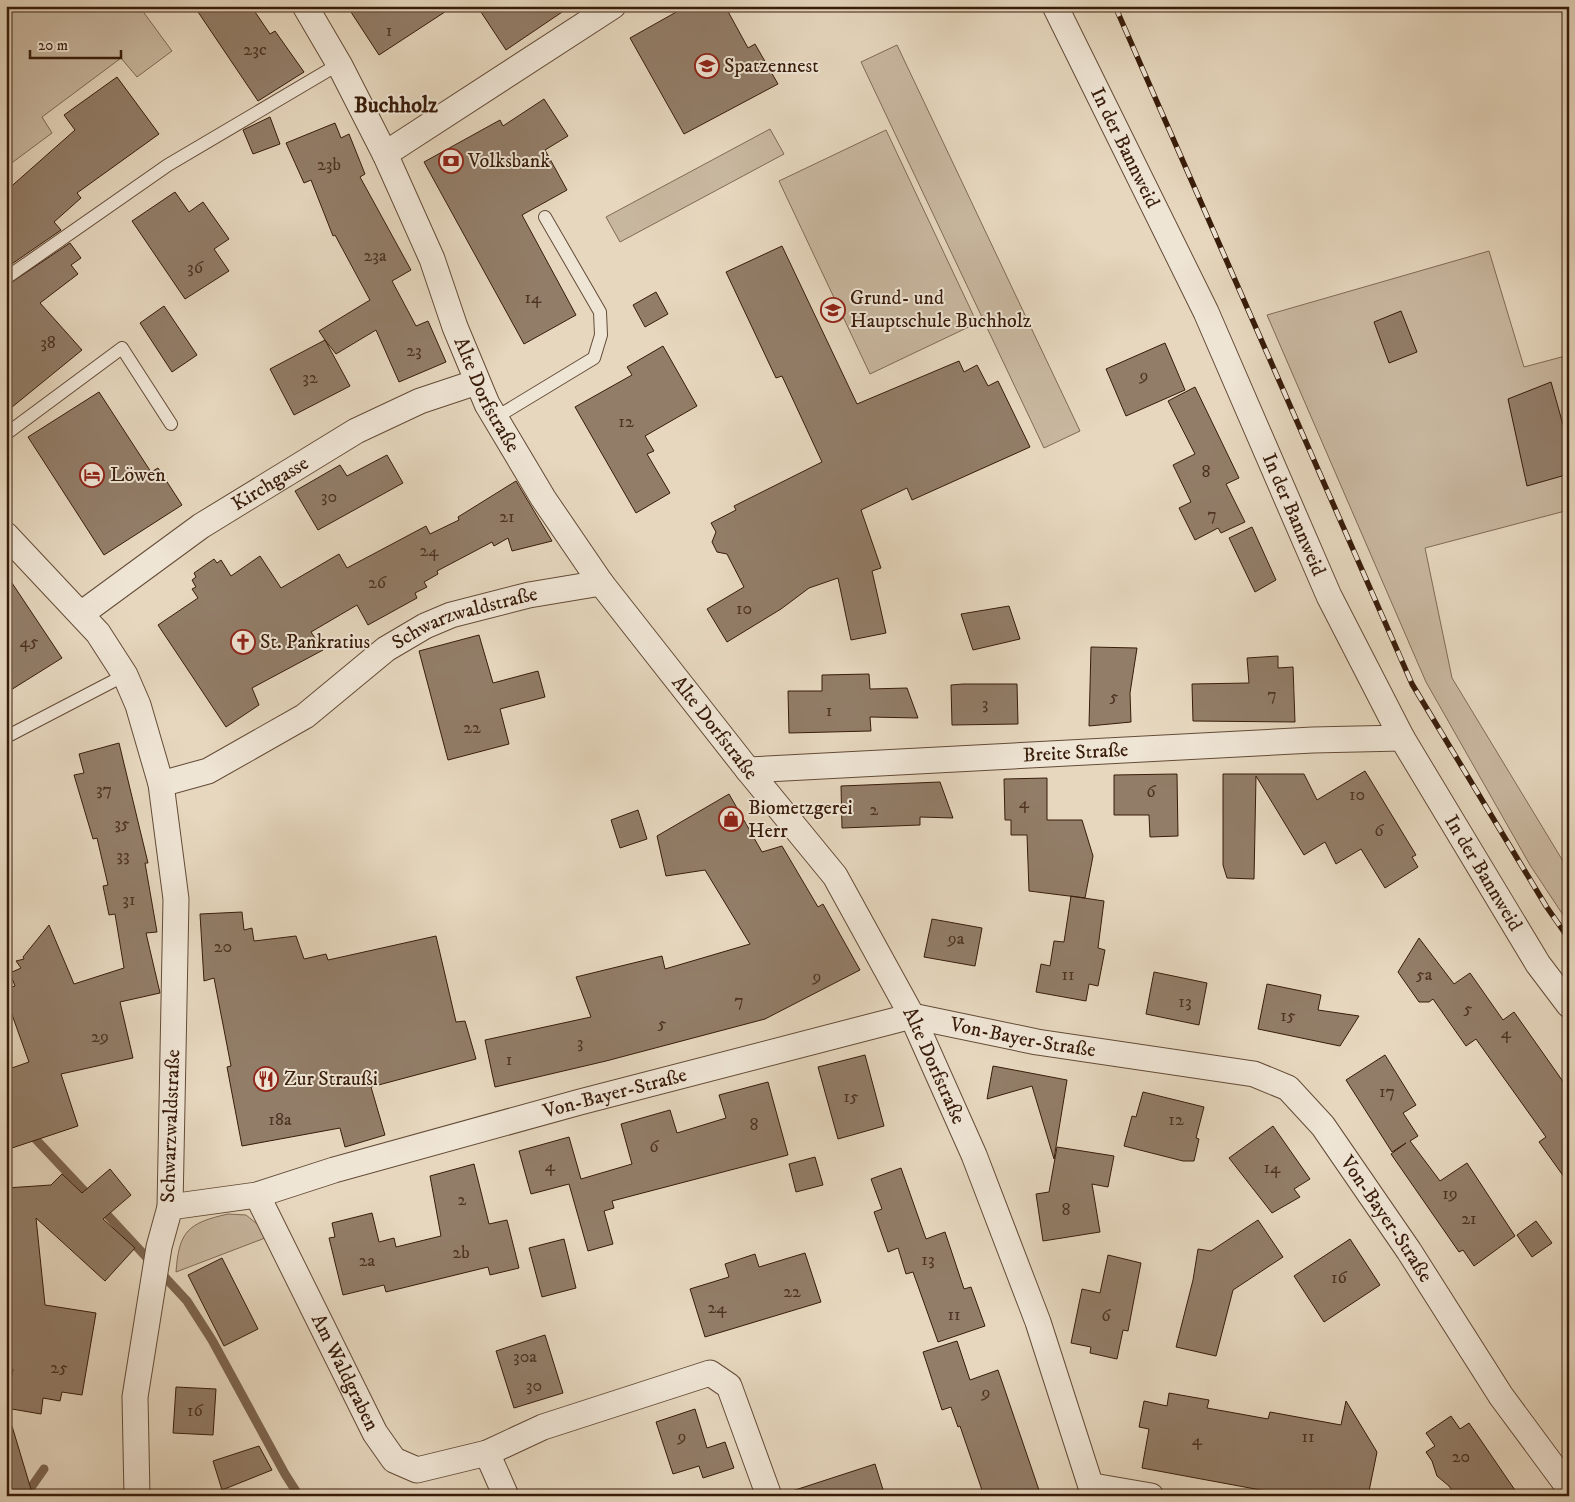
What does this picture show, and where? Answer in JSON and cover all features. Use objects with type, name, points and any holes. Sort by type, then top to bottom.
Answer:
[{"type":"street","name":"Alte Dorfstraße","points":[[305,6],[339,64],[385,154],[432,259],[455,327],[477,382],[495,418],[543,498],[600,583],[748,770],[835,876],[912,1016],[978,1164],[1038,1322],[1093,1491]]},
{"type":"street","name":"In der Bannweid","points":[[1055,6],[1206,312],[1329,596],[1402,738],[1538,964],[1569,1005]]},
{"type":"street","points":[[385,154],[603,9]]},
{"type":"street","name":"Kirchgasse","points":[[81,614],[201,526],[356,431],[420,401],[477,382]]},
{"type":"street","name":"Schwarzwaldstraße","points":[[6,534],[98,633],[125,675],[138,705],[161,784],[176,899],[170,1207],[159,1247],[135,1397],[137,1496]]},
{"type":"street","name":"Schwarzwaldstraße","points":[[161,784],[208,772],[305,716],[386,649],[425,626],[451,615],[528,595],[600,583]]},
{"type":"street","name":"Breite Straße","points":[[748,770],[1313,740],[1402,738]]},
{"type":"street","name":"Von-Bayer-Straße","points":[[170,1207],[257,1194],[334,1170],[580,1102],[912,1016],[1037,1042],[1254,1074],[1288,1088],[1323,1126],[1409,1252],[1502,1396],[1569,1488]]},
{"type":"street","name":"Am Waldgraben","points":[[257,1194],[375,1433],[394,1460],[417,1470],[487,1452],[543,1427],[710,1373],[729,1386],[769,1496]]},
{"type":"street","points":[[487,1452],[506,1496]]},
{"type":"street","points":[[1093,1491],[1151,1496]]},
{"type":"lane","points":[[6,278],[168,165],[339,64]]},
{"type":"lane","points":[[495,418],[594,358],[601,335],[600,312],[545,217]]},
{"type":"lane","points":[[6,434],[122,348],[171,424]]},
{"type":"lane","points":[[6,738],[125,675]]},
{"type":"shaded area","points":[[6,6],[139,6],[172,51],[137,77],[121,58],[42,117],[52,133],[9,165],[6,162]]},
{"type":"shaded area","points":[[897,45],[1080,431],[1044,448],[861,62]]},
{"type":"shaded area","points":[[770,129],[784,154],[620,242],[606,217]]},
{"type":"shaded area","points":[[886,130],[977,323],[870,374],[779,181]]},
{"type":"shaded area","points":[[1489,251],[1524,367],[1569,355],[1569,510],[1425,548],[1452,678],[1569,871],[1569,924],[1530,865],[1426,682],[1267,315]]},
{"type":"shaded area","points":[[228,1214],[246,1215],[257,1224],[265,1238],[176,1272],[180,1247],[188,1231],[203,1221]]},
{"type":"building","points":[[194,6],[251,6],[270,34],[275,31],[304,72],[258,101]]},
{"type":"building","points":[[347,6],[454,6],[379,55]]},
{"type":"building","points":[[477,6],[571,6],[506,50]]},
{"type":"building","name":"Spatzennest","points":[[687,6],[725,6],[748,48],[755,44],[778,84],[684,134],[630,38]]},
{"type":"building","points":[[117,77],[159,134],[77,193],[81,198],[54,222],[61,230],[6,268],[6,191],[75,130],[64,115]]},
{"type":"building","points":[[544,99],[568,136],[545,150],[567,190],[522,215],[576,315],[524,344],[424,162],[500,120],[503,126]]},
{"type":"building","points":[[270,117],[280,144],[253,154],[243,130]]},
{"type":"building","points":[[335,123],[341,138],[349,134],[365,174],[360,177],[411,270],[392,281],[416,326],[428,321],[446,362],[399,382],[376,330],[336,354],[319,331],[370,300],[335,235],[333,236],[311,180],[304,183],[286,143]]},
{"type":"building","points":[[175,192],[189,212],[203,202],[229,239],[214,249],[229,271],[185,299],[132,221]]},
{"type":"building","points":[[70,243],[81,258],[71,265],[78,274],[40,303],[82,350],[6,412],[6,286]]},
{"type":"building","points":[[782,246],[857,404],[959,361],[964,372],[977,365],[988,386],[998,381],[1030,447],[912,500],[907,488],[861,510],[881,568],[872,571],[886,633],[851,640],[838,578],[809,588],[781,609],[727,642],[707,609],[744,587],[727,554],[717,552],[712,542],[716,532],[711,523],[736,510],[734,506],[822,462],[782,376],[776,378],[726,272]]},
{"type":"building","points":[[656,292],[668,314],[645,327],[633,305]]},
{"type":"building","points":[[164,306],[197,355],[172,372],[140,323]]},
{"type":"building","points":[[1401,311],[1417,352],[1389,363],[1374,322]]},
{"type":"building","points":[[325,340],[350,386],[294,415],[270,369]]},
{"type":"building","points":[[1165,343],[1185,390],[1126,416],[1106,369]]},
{"type":"building","points":[[663,346],[697,406],[645,436],[654,451],[647,454],[670,493],[636,513],[575,407],[632,375],[627,367]]},
{"type":"building","points":[[1551,382],[1569,446],[1569,474],[1527,486],[1508,399]]},
{"type":"building","points":[[1195,387],[1239,478],[1226,484],[1245,522],[1221,533],[1218,528],[1195,540],[1179,508],[1191,502],[1173,465],[1195,454],[1168,401]]},
{"type":"building","name":"Löwen","points":[[99,392],[151,472],[158,468],[182,505],[104,555],[28,437]]},
{"type":"building","points":[[387,455],[403,483],[318,530],[295,491],[340,465],[347,476]]},
{"type":"building","points":[[516,481],[552,541],[512,551],[508,538],[494,546],[492,542],[437,571],[438,574],[424,582],[427,587],[415,593],[417,598],[368,625],[357,605],[311,632],[323,650],[252,688],[259,705],[226,727],[158,625],[198,598],[192,589],[196,587],[192,580],[196,577],[194,573],[214,559],[217,563],[221,560],[231,576],[260,556],[281,588],[339,554],[347,568],[426,526],[430,534],[459,520],[458,517]]},
{"type":"building","points":[[1252,527],[1276,580],[1255,592],[1229,538]]},
{"type":"building","points":[[6,574],[62,658],[6,693]]},
{"type":"building","points":[[1009,606],[1020,639],[973,650],[961,614]]},
{"type":"building","points":[[479,635],[493,683],[538,671],[545,697],[500,709],[509,744],[448,760],[419,651]]},
{"type":"building","points":[[1091,647],[1137,648],[1130,693],[1131,722],[1089,726]]},
{"type":"building","points":[[1278,656],[1278,668],[1293,667],[1295,722],[1193,721],[1192,684],[1249,683],[1247,658]]},
{"type":"building","points":[[869,674],[870,689],[907,688],[918,718],[870,717],[871,731],[789,733],[788,691],[822,691],[822,675]]},
{"type":"building","points":[[1017,684],[1018,724],[952,725],[951,685]]},
{"type":"building","points":[[119,743],[148,863],[145,863],[157,932],[146,933],[160,993],[120,1002],[133,1058],[61,1074],[78,1126],[6,1150],[6,1070],[29,1062],[6,998],[6,989],[15,986],[10,973],[21,968],[16,961],[24,959],[23,957],[49,925],[74,984],[124,968],[115,914],[109,915],[103,886],[108,885],[97,838],[93,839],[74,775],[84,773],[79,754]]},
{"type":"building","points":[[1365,771],[1416,855],[1412,857],[1418,867],[1385,888],[1361,849],[1336,864],[1325,842],[1304,855],[1256,776],[1254,879],[1227,878],[1223,865],[1223,774],[1304,774],[1317,800]]},
{"type":"building","points":[[1177,774],[1178,836],[1150,837],[1149,815],[1114,815],[1114,775]]},
{"type":"building","points":[[1047,778],[1047,820],[1082,820],[1093,856],[1085,898],[1029,891],[1027,835],[1011,835],[1011,820],[1005,820],[1004,779]]},
{"type":"building","points":[[940,782],[953,818],[920,817],[920,825],[842,828],[841,786]]},
{"type":"building","points":[[729,794],[762,852],[782,846],[818,907],[823,904],[860,970],[765,1019],[606,1061],[495,1087],[485,1040],[591,1017],[576,977],[662,956],[665,969],[750,944],[705,870],[666,876],[657,836]]},
{"type":"building","points":[[638,810],[647,839],[620,848],[611,820]]},
{"type":"building","points":[[1071,896],[1104,901],[1098,948],[1105,950],[1098,986],[1089,984],[1086,1001],[1036,992],[1041,964],[1050,966],[1054,941],[1064,942]]},
{"type":"building","points":[[242,912],[244,930],[252,928],[254,941],[296,936],[304,959],[326,954],[328,960],[436,936],[456,1022],[465,1021],[476,1059],[371,1087],[385,1135],[345,1147],[340,1128],[242,1146],[227,1067],[231,1066],[214,978],[204,981],[200,914]]},
{"type":"building","points":[[932,919],[982,928],[975,966],[924,957]]},
{"type":"building","points":[[1419,938],[1454,984],[1470,973],[1503,1020],[1514,1012],[1569,1090],[1569,1184],[1539,1142],[1546,1137],[1476,1039],[1466,1046],[1433,999],[1429,1002],[1419,1002],[1398,972]]},
{"type":"building","points":[[1154,972],[1207,983],[1199,1025],[1146,1014]]},
{"type":"building","points":[[1267,984],[1321,995],[1318,1010],[1359,1016],[1340,1046],[1258,1029]]},
{"type":"building","points":[[865,1055],[884,1126],[838,1139],[818,1067]]},
{"type":"building","points":[[1385,1055],[1416,1105],[1403,1113],[1418,1136],[1410,1141],[1440,1181],[1467,1163],[1515,1236],[1474,1266],[1463,1250],[1459,1252],[1391,1154],[1406,1143],[1392,1152],[1346,1080]]},
{"type":"building","points":[[993,1066],[1067,1080],[1054,1159],[1032,1086],[987,1099]]},
{"type":"building","points":[[768,1082],[788,1155],[612,1201],[614,1208],[604,1211],[613,1244],[588,1251],[569,1184],[531,1194],[519,1151],[569,1137],[581,1179],[632,1164],[621,1124],[670,1110],[677,1133],[726,1118],[719,1095]]},
{"type":"building","points":[[1143,1092],[1204,1107],[1196,1138],[1199,1139],[1194,1161],[1183,1161],[1124,1146],[1132,1116],[1136,1117]]},
{"type":"building","points":[[1273,1126],[1310,1179],[1294,1189],[1300,1197],[1272,1213],[1229,1158]]},
{"type":"building","points":[[1057,1147],[1114,1156],[1108,1187],[1092,1184],[1100,1232],[1043,1241],[1036,1194],[1049,1192]]},
{"type":"building","points":[[815,1157],[823,1185],[796,1192],[789,1164]]},
{"type":"building","points":[[474,1164],[489,1224],[507,1220],[519,1268],[490,1275],[488,1267],[386,1292],[384,1285],[343,1295],[329,1238],[335,1237],[332,1223],[372,1213],[379,1242],[394,1238],[396,1247],[441,1236],[430,1176]]},
{"type":"building","points":[[901,1168],[926,1239],[945,1232],[964,1289],[971,1287],[985,1326],[938,1342],[913,1272],[906,1274],[898,1248],[888,1252],[874,1212],[882,1209],[871,1179]]},
{"type":"building","points":[[110,1169],[131,1195],[103,1219],[135,1248],[105,1281],[36,1218],[45,1305],[96,1313],[82,1395],[62,1392],[60,1401],[43,1398],[41,1414],[6,1408],[13,1369],[6,1369],[6,1188],[51,1185],[62,1174],[82,1193]]},
{"type":"building","points":[[1258,1220],[1283,1257],[1233,1290],[1216,1356],[1176,1347],[1193,1280],[1198,1249],[1211,1251]]},
{"type":"building","points":[[1536,1221],[1552,1243],[1532,1257],[1517,1235]]},
{"type":"building","points":[[564,1239],[576,1288],[542,1297],[529,1248]]},
{"type":"building","points":[[1350,1239],[1380,1285],[1324,1322],[1294,1276]]},
{"type":"building","points":[[805,1253],[821,1302],[705,1337],[690,1289],[729,1277],[725,1264],[755,1254],[759,1267]]},
{"type":"building","points":[[1108,1255],[1141,1263],[1128,1331],[1123,1330],[1117,1359],[1090,1353],[1091,1347],[1071,1343],[1082,1289],[1100,1293]]},
{"type":"building","points":[[222,1258],[258,1329],[224,1346],[188,1275]]},
{"type":"building","points":[[545,1335],[563,1393],[514,1408],[496,1351]]},
{"type":"building","points":[[957,1341],[970,1380],[998,1370],[1041,1496],[984,1496],[960,1426],[958,1427],[951,1407],[942,1410],[923,1352]]},
{"type":"building","points":[[176,1387],[216,1389],[213,1435],[173,1433]]},
{"type":"building","points":[[1169,1393],[1209,1400],[1207,1408],[1268,1419],[1270,1412],[1341,1425],[1346,1401],[1377,1452],[1368,1496],[1293,1496],[1142,1468],[1149,1429],[1139,1427],[1144,1401],[1167,1406]]},
{"type":"building","points":[[695,1409],[707,1448],[725,1442],[734,1468],[703,1478],[699,1466],[673,1474],[656,1422]]},
{"type":"building","points":[[1451,1416],[1460,1429],[1469,1423],[1519,1496],[1456,1496],[1449,1486],[1437,1476],[1432,1461],[1426,1452],[1435,1446],[1426,1433]]},
{"type":"building","points":[[12,1426],[33,1496],[6,1496],[6,1427]]},
{"type":"building","points":[[259,1446],[272,1470],[222,1490],[213,1461]]},
{"type":"building","points":[[875,1464],[885,1496],[793,1496],[792,1491]]},
{"type":"waterway","points":[[28,1131],[91,1198]]},
{"type":"waterway","points":[[100,1207],[187,1301],[212,1340],[285,1474],[299,1496]]},
{"type":"waterway","points":[[25,1496],[44,1469]]},
{"type":"railway","points":[[1115,6],[1412,684],[1546,906],[1569,939]]},
{"type":"place","name":"Spatzennest","points":[[707,66]]},
{"type":"place","name":"Volksbank","points":[[451,161]]},
{"type":"place","name":"Grund- und Hauptschule Buchholz","points":[[833,310]]},
{"type":"place","name":"Löwen","points":[[92,475]]},
{"type":"place","name":"St. Pankratius","points":[[243,642]]},
{"type":"place","name":"Biometzgerei Herr","points":[[731,819]]},
{"type":"place","name":"Zur Straußi","points":[[266,1079]]},
{"type":"district","name":"Buchholz","points":[[396,105]]}]
